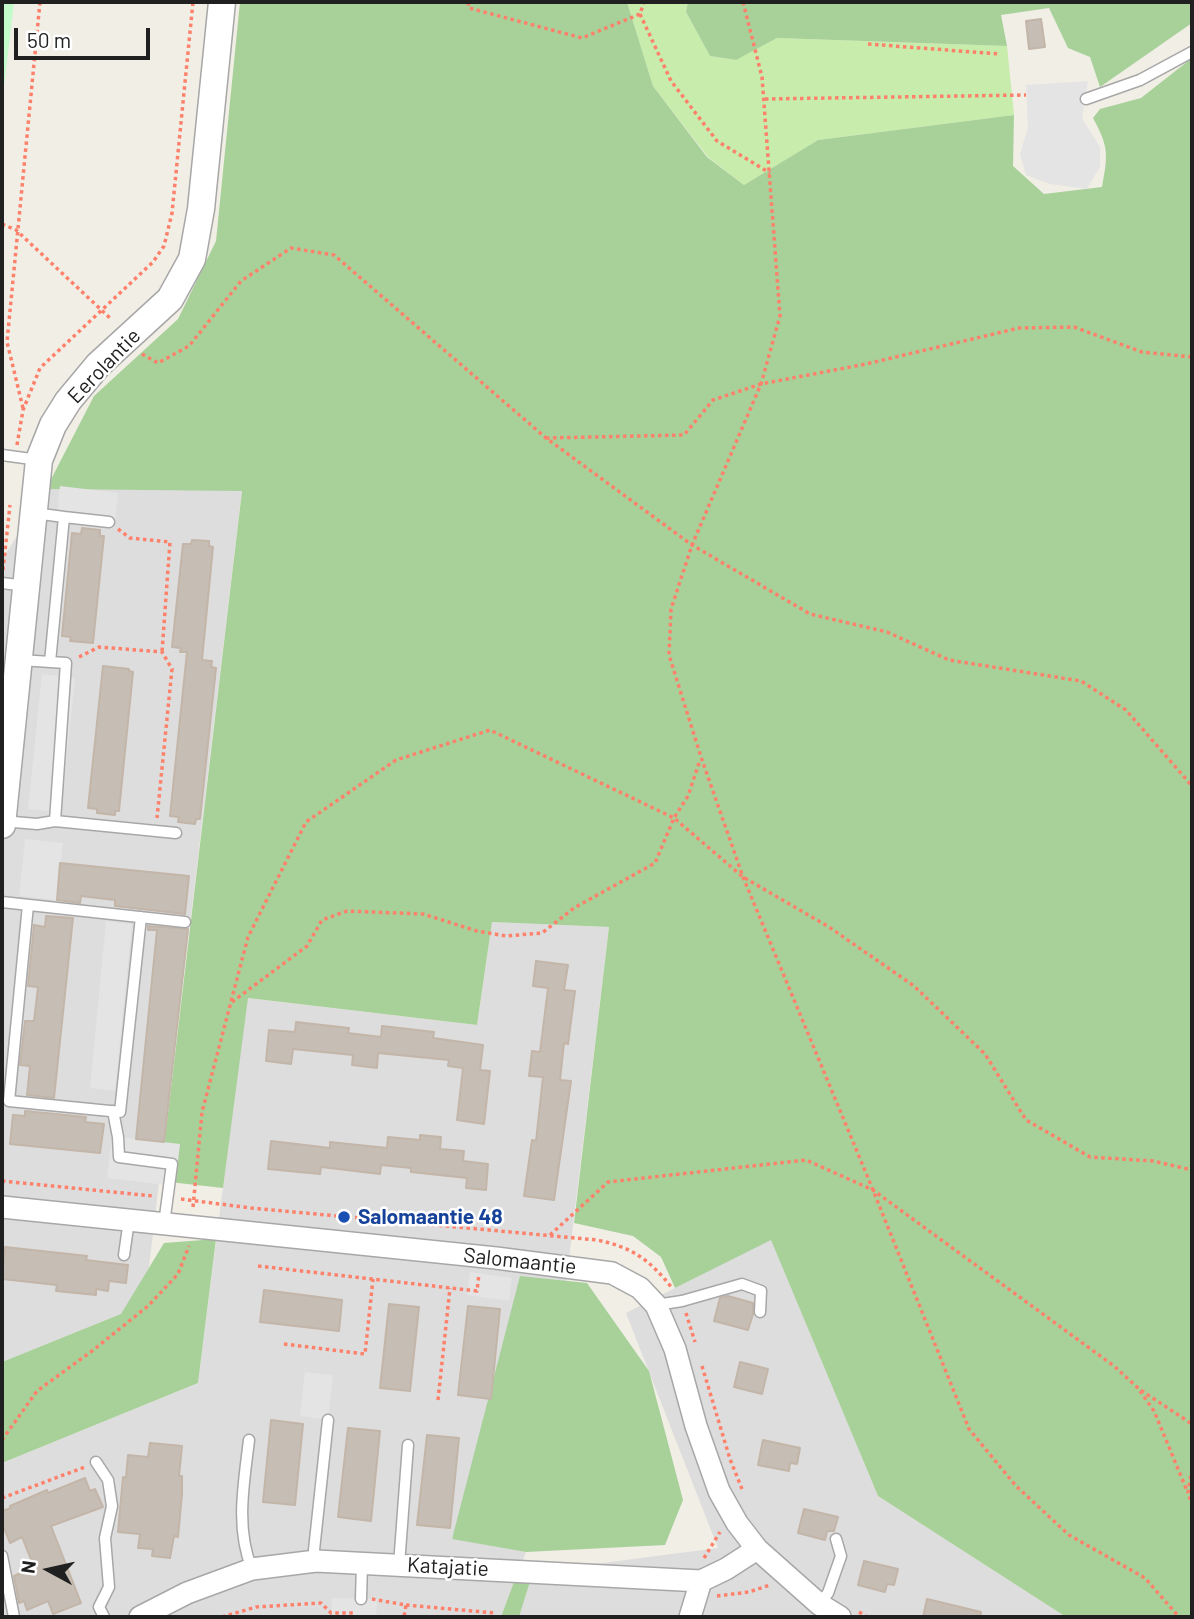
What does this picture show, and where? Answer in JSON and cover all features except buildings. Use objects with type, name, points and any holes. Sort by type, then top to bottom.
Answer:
[{"type":"street","name":"Eerolantie","points":[[2,823],[7,729],[19,660],[10,584],[27,458],[98,365],[170,299],[192,259],[201,209],[222,2]]},
{"type":"street","name":"Salomaantie","points":[[2,1207],[481,1256],[612,1273],[640,1289],[656,1306],[675,1349],[696,1426],[719,1491],[737,1523],[757,1549],[784,1574],[824,1598],[840,1617]]},
{"type":"street","points":[[690,1617],[703,1580],[726,1570],[757,1549]]},
{"type":"street","name":"Katajatie","points":[[151,1615],[187,1593],[253,1569],[316,1561],[703,1580]]},
{"type":"lane","points":[[1086,99],[1140,80],[1192,52]]},
{"type":"lane","points":[[2,454],[27,458]]},
{"type":"lane","points":[[22,509],[108,522]]},
{"type":"lane","points":[[50,662],[64,517]]},
{"type":"lane","points":[[19,660],[66,663],[55,821]]},
{"type":"lane","points":[[2,823],[37,824],[55,821],[176,833]]},
{"type":"lane","points":[[2,902],[185,922]]},
{"type":"lane","points":[[28,905],[5,1100],[120,1112],[141,917]]},
{"type":"lane","points":[[113,1111],[119,1157],[172,1164],[164,1224]]},
{"type":"lane","points":[[124,1255],[129,1220]]},
{"type":"lane","points":[[656,1306],[742,1284],[761,1291],[760,1311]]},
{"type":"lane","points":[[316,1561],[314,1550],[328,1420]]},
{"type":"lane","points":[[249,1440],[241,1514],[248,1559],[253,1569]]},
{"type":"lane","points":[[399,1565],[408,1446]]},
{"type":"lane","points":[[96,1462],[108,1480],[112,1506],[105,1538],[109,1587],[99,1607],[104,1617]]},
{"type":"lane","points":[[824,1598],[841,1556],[836,1539]]},
{"type":"lane","points":[[2,1556],[14,1617]]},
{"type":"lane","points":[[361,1599],[362,1563]]},
{"type":"path","points":[[27,458],[23,410],[7,342],[40,2]]},
{"type":"path","points":[[23,410],[40,368],[153,262],[164,246],[172,214],[194,2]]},
{"type":"path","points":[[468,2],[469,8],[582,38],[640,14]]},
{"type":"path","points":[[644,2],[640,14],[671,81],[718,141],[771,174]]},
{"type":"path","points":[[743,2],[765,99],[780,316],[761,384],[692,545],[671,609],[669,655],[743,877],[970,1429],[1016,1486],[1069,1535],[1145,1578],[1179,1617]]},
{"type":"path","points":[[868,44],[999,54]]},
{"type":"path","points":[[765,99],[1027,95]]},
{"type":"path","points":[[2,224],[16,230],[111,320]]},
{"type":"path","points":[[140,353],[158,363],[189,346],[241,281],[291,248],[334,255],[546,438],[692,545],[810,614],[887,632],[949,660],[1081,681],[1126,710],[1192,786]]},
{"type":"path","points":[[546,438],[684,435],[713,400],[761,384],[866,364],[1019,328],[1074,327],[1142,352],[1192,357]]},
{"type":"path","points":[[10,584],[22,509]]},
{"type":"path","points":[[108,522],[130,538],[170,542],[162,652],[172,669],[155,831]]},
{"type":"path","points":[[66,663],[99,647],[162,652]]},
{"type":"path","points":[[2,1440],[37,1391],[149,1306],[178,1274],[189,1246],[192,1227],[202,1112],[248,937],[306,822],[396,760],[490,730],[674,818],[743,877],[828,927],[914,986],[985,1054],[1026,1120],[1090,1157],[1153,1161],[1192,1170]]},
{"type":"path","points":[[231,1003],[307,946],[322,920],[347,911],[423,914],[477,931],[506,936],[542,933],[574,908],[655,863],[674,818],[688,796],[701,757]]},
{"type":"path","points":[[550,1235],[608,1182],[806,1160],[873,1190],[1114,1366],[1139,1389],[1192,1424]]},
{"type":"path","points":[[2,1181],[167,1197],[264,1210],[550,1235],[622,1245],[655,1266],[682,1301],[697,1350]]},
{"type":"path","points":[[258,1266],[477,1291],[481,1256]]},
{"type":"path","points":[[284,1344],[366,1353],[373,1279]]},
{"type":"path","points":[[438,1400],[450,1288]]},
{"type":"path","points":[[701,1362],[730,1459],[745,1496]]},
{"type":"path","points":[[1139,1389],[1154,1411],[1192,1504]]},
{"type":"path","points":[[2,1498],[96,1462]]},
{"type":"path","points":[[1188,1493],[1192,1469]]},
{"type":"path","points":[[703,1580],[714,1596],[749,1592],[768,1586],[784,1574]]},
{"type":"path","points":[[824,1598],[867,1617]]},
{"type":"path","points":[[222,1617],[256,1607],[321,1603],[331,1613],[354,1615],[361,1599],[495,1613]]},
{"type":"path","points":[[404,1617],[406,1605]]},
{"type":"shaded area","points":[[1088,81],[1082,118],[1100,147],[1100,167],[1087,189],[1050,184],[1026,175],[1020,154],[1028,127],[1026,85]]},
{"type":"shaded area","points":[[60,486],[118,493],[115,522],[57,516]]},
{"type":"shaded area","points":[[46,489],[242,490],[148,1275],[122,1314],[2,1362],[2,560]]},
{"type":"shaded area","points":[[42,674],[75,678],[61,812],[28,809]]},
{"type":"shaded area","points":[[25,839],[63,843],[57,900],[19,896]]},
{"type":"shaded area","points":[[106,921],[132,924],[115,1091],[90,1088]]},
{"type":"shaded area","points":[[492,922],[609,927],[566,1284],[452,1538],[526,1552],[502,1617],[2,1617],[2,1463],[198,1383],[247,998],[477,1025]]},
{"type":"shaded area","points":[[112,1136],[180,1144],[175,1186],[107,1178]]},
{"type":"shaded area","points":[[771,1239],[878,1496],[1066,1617],[519,1617],[533,1572],[718,1548],[626,1313]]},
{"type":"shaded area","points":[[470,1272],[512,1278],[509,1301],[467,1295]]},
{"type":"shaded area","points":[[305,1372],[333,1375],[328,1420],[300,1416]]},
{"type":"shaded area","points":[[332,1598],[377,1599],[376,1617],[331,1617]]},
{"type":"green space","points":[[2,2],[14,2],[2,104]]},
{"type":"green space","points":[[240,2],[627,2],[653,86],[707,157],[744,185],[818,140],[1014,115],[1013,166],[1044,194],[1102,187],[1106,151],[1093,118],[1100,109],[1141,98],[1192,58],[1192,1617],[1066,1617],[878,1496],[771,1240],[675,1288],[661,1257],[633,1236],[574,1223],[609,927],[492,922],[477,1025],[248,998],[223,1188],[160,1181],[242,491],[46,489],[94,396],[178,319],[216,241]]},
{"type":"green space","points":[[627,2],[688,2],[686,12],[710,56],[735,60],[777,38],[1007,46],[1014,115],[818,140],[744,185],[708,157],[653,86]]},
{"type":"green space","points":[[688,2],[1192,2],[1192,23],[1100,87],[1090,57],[1068,48],[1049,8],[1001,15],[1007,46],[777,38],[736,60],[710,56],[686,12]]},
{"type":"green space","points":[[216,1239],[198,1383],[2,1463],[2,1362],[121,1314],[164,1243]]},
{"type":"green space","points":[[520,1276],[587,1283],[649,1371],[683,1500],[665,1545],[526,1552],[452,1539]]},
{"type":"green space","points":[[518,1571],[533,1572],[519,1617],[501,1617]]},
{"type":"place","name":"Salomaantie 48","points":[[344,1217]]}]
